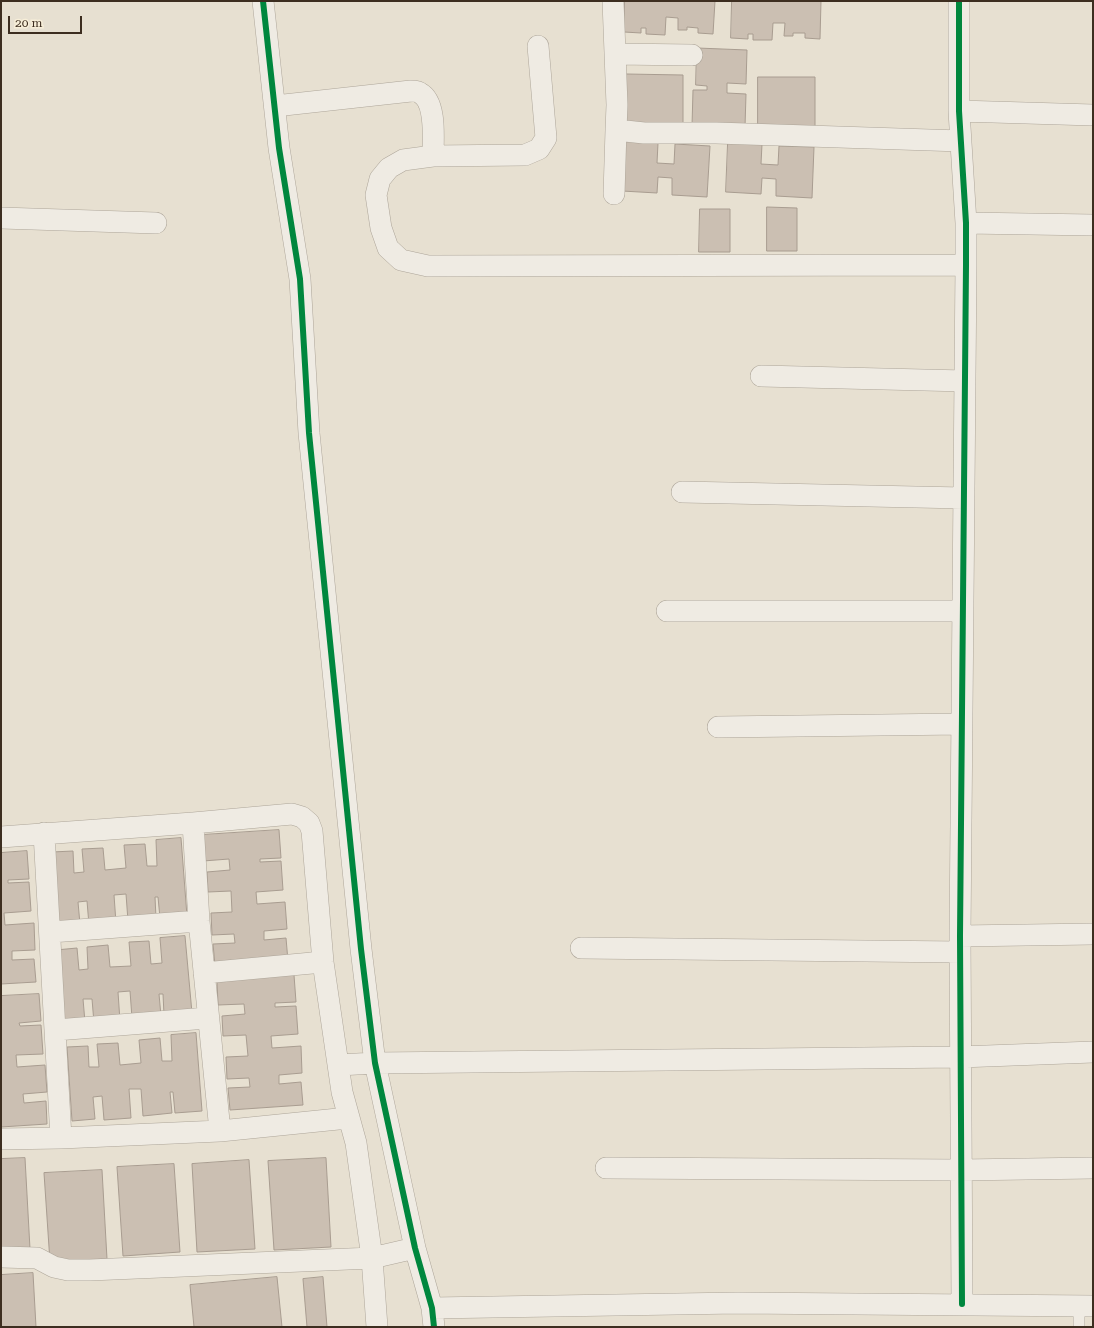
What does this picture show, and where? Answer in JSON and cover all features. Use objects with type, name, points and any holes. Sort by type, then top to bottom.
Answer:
[{"type":"street","points":[[263,1],[279,148],[300,278],[309,441],[356,904],[375,1063],[415,1248],[433,1317],[738,1303],[1086,1306]]},
{"type":"street","points":[[613,1],[616,130],[614,194]]},
{"type":"street","points":[[959,1],[959,111],[966,222],[960,944],[962,1304]]},
{"type":"street","points":[[538,46],[546,138],[539,149],[525,155],[433,156],[403,160],[388,168],[380,179],[376,195],[381,228],[388,248],[401,260],[428,266],[966,265]]},
{"type":"street","points":[[615,54],[692,55]]},
{"type":"street","points":[[275,106],[411,91],[420,92],[427,99],[432,113],[433,156]]},
{"type":"street","points":[[959,111],[1093,115]]},
{"type":"street","points":[[616,130],[644,133],[716,133],[961,141]]},
{"type":"street","points":[[1,218],[156,224]]},
{"type":"street","points":[[966,222],[1093,225]]},
{"type":"street","points":[[761,376],[965,381]]},
{"type":"street","points":[[682,492],[963,498]]},
{"type":"street","points":[[667,611],[963,610]]},
{"type":"street","points":[[718,727],[962,724]]},
{"type":"street","points":[[1,837],[292,814],[302,817],[309,823],[312,831],[316,860],[323,962],[342,1092],[356,1143],[372,1258],[377,1327]]},
{"type":"street","points":[[193,823],[199,921],[220,1131]]},
{"type":"street","points":[[44,833],[62,1138]]},
{"type":"street","points":[[51,932],[199,921]]},
{"type":"street","points":[[581,948],[960,944],[1093,934]]},
{"type":"street","points":[[204,973],[323,962]]},
{"type":"street","points":[[56,1030],[208,1018]]},
{"type":"street","points":[[339,1065],[375,1063],[960,1057],[1093,1052]]},
{"type":"street","points":[[1,1139],[62,1138],[220,1131],[348,1118]]},
{"type":"street","points":[[606,1168],[961,1170],[1093,1168]]},
{"type":"street","points":[[1,1258],[37,1258],[54,1267],[75,1270],[372,1258],[415,1248]]},
{"type":"lane","points":[[1078,1327],[1086,1306]]},
{"type":"building","points":[[625,1],[715,1],[713,34],[698,33],[698,28],[687,27],[687,30],[678,30],[678,18],[666,17],[665,35],[646,34],[646,28],[641,28],[641,33],[624,32]]},
{"type":"building","points":[[732,1],[821,1],[820,39],[805,38],[805,33],[793,33],[793,36],[784,36],[785,23],[773,23],[772,40],[753,40],[753,34],[748,34],[748,39],[731,38]]},
{"type":"building","points":[[697,48],[747,50],[746,84],[727,83],[727,93],[746,94],[745,127],[692,126],[693,90],[707,90],[707,86],[696,85]]},
{"type":"building","points":[[626,74],[683,75],[683,127],[626,126]]},
{"type":"building","points":[[758,77],[815,77],[815,129],[758,129]]},
{"type":"building","points":[[625,141],[658,143],[657,163],[674,164],[675,144],[710,146],[707,197],[672,195],[672,178],[658,177],[657,193],[622,191]]},
{"type":"building","points":[[728,143],[762,144],[761,164],[778,165],[779,146],[814,147],[812,198],[776,196],[776,179],[762,178],[761,194],[726,192]]},
{"type":"building","points":[[767,207],[797,208],[797,251],[767,251]]},
{"type":"building","points":[[700,209],[730,209],[730,252],[699,252]]},
{"type":"building","points":[[279,830],[281,858],[260,859],[260,862],[281,861],[283,890],[256,892],[257,904],[285,902],[287,929],[264,931],[264,940],[286,938],[288,961],[215,965],[213,944],[235,943],[234,934],[212,935],[211,913],[232,912],[231,891],[208,892],[207,872],[230,870],[229,859],[203,861],[202,835]]},
{"type":"building","points":[[181,838],[187,916],[160,918],[158,897],[155,897],[156,918],[128,921],[126,894],[114,895],[116,923],[89,925],[87,901],[78,902],[80,924],[57,926],[52,852],[73,851],[74,873],[84,872],[82,849],[103,848],[105,870],[126,868],[124,845],[145,844],[147,866],[157,866],[156,840]]},
{"type":"building","points":[[27,851],[29,879],[8,880],[8,883],[29,882],[31,911],[4,913],[5,925],[34,923],[35,950],[12,951],[12,960],[34,959],[36,982],[1,984],[1,853]]},
{"type":"building","points":[[185,936],[192,1013],[164,1015],[163,994],[159,994],[161,1016],[132,1018],[130,991],[118,992],[120,1021],[94,1023],[92,999],[83,999],[85,1022],[62,1023],[56,950],[77,948],[79,970],[88,969],[87,947],[108,945],[110,967],[131,966],[129,942],[149,941],[151,964],[162,963],[160,938]]},
{"type":"building","points":[[294,975],[296,1002],[275,1003],[275,1007],[296,1006],[298,1034],[271,1036],[272,1048],[301,1046],[302,1073],[279,1075],[279,1084],[301,1082],[303,1105],[230,1110],[228,1088],[250,1087],[249,1078],[227,1079],[226,1057],[248,1056],[246,1035],[223,1036],[222,1016],[245,1014],[244,1004],[218,1005],[217,980]]},
{"type":"building","points":[[39,994],[41,1021],[19,1023],[20,1026],[41,1025],[43,1054],[16,1055],[17,1067],[45,1065],[47,1092],[23,1094],[24,1103],[46,1101],[47,1124],[1,1127],[1,996]]},
{"type":"building","points":[[196,1033],[202,1111],[175,1113],[173,1092],[170,1092],[172,1113],[143,1116],[141,1089],[129,1089],[131,1118],[104,1120],[102,1096],[93,1097],[95,1119],[72,1121],[67,1047],[88,1046],[89,1067],[99,1067],[97,1044],[118,1043],[120,1065],[141,1063],[139,1040],[160,1038],[162,1061],[172,1061],[171,1035]]},
{"type":"building","points":[[25,1158],[30,1249],[1,1250],[1,1159]]},
{"type":"building","points":[[326,1158],[331,1247],[274,1250],[268,1161]]},
{"type":"building","points":[[249,1160],[255,1249],[197,1252],[192,1164]]},
{"type":"building","points":[[174,1164],[180,1252],[123,1256],[117,1167]]},
{"type":"building","points":[[102,1170],[107,1259],[50,1262],[44,1173]]},
{"type":"building","points":[[33,1273],[36,1327],[1,1327],[1,1275]]},
{"type":"building","points":[[277,1277],[282,1327],[194,1327],[190,1285]]},
{"type":"building","points":[[323,1277],[327,1327],[307,1327],[303,1279]]},
{"type":"cycle path","points":[[263,1],[279,148],[300,279],[309,433],[361,949],[375,1063],[415,1248],[432,1308],[434,1327]]},
{"type":"cycle path","points":[[959,1],[959,111],[966,223],[960,936],[962,1304]]}]
